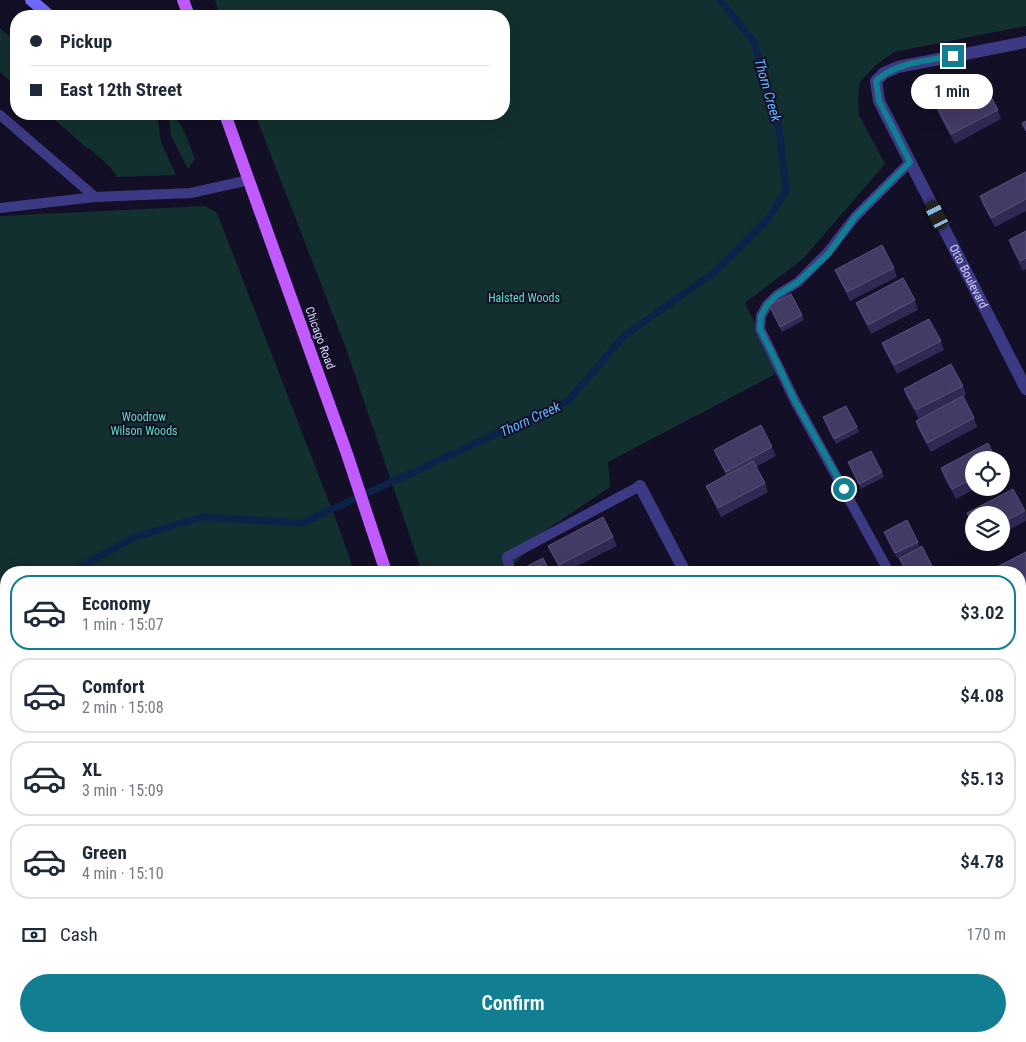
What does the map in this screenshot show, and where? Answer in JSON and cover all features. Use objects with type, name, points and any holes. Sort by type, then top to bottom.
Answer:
[{"type":"main road","points":[[31,0],[43,10]]},
{"type":"main road","name":"Chicago Road","points":[[227,120],[347,454],[384,566]]},
{"type":"street","name":"Otto Boulevard","points":[[1026,42],[898,67],[884,73],[876,81],[879,101],[1026,389]]},
{"type":"street","points":[[640,486],[682,566]]},
{"type":"lane","points":[[0,116],[95,197]]},
{"type":"lane","points":[[886,566],[795,401],[760,329],[761,316],[767,305],[777,295],[798,282],[828,254],[855,217],[910,162]]},
{"type":"lane","points":[[0,208],[95,197],[191,193],[249,180]]},
{"type":"lane","points":[[509,566],[507,557],[640,486]]},
{"type":"green space","name":"Halsted Woods","points":[[215,0],[1026,0],[1026,26],[894,52],[876,65],[860,82],[858,98],[859,115],[885,164],[803,259],[745,303],[779,372],[608,462],[610,487],[546,530],[513,566],[420,566],[346,348],[257,120],[510,120],[510,10],[218,10]]},
{"type":"green space","points":[[0,28],[10,37],[10,81],[0,72]]},
{"type":"green space","points":[[55,120],[158,120],[161,142],[176,175],[117,177],[111,168]]},
{"type":"green space","points":[[170,120],[177,120],[188,140],[195,159],[188,169],[171,136]]},
{"type":"green space","name":"Woodrow Wilson Woods","points":[[205,206],[217,213],[341,533],[352,566],[0,566],[0,216]]},
{"type":"building","points":[[983,81],[998,110],[951,134],[936,105]]},
{"type":"building","points":[[1026,121],[1026,131],[1022,123]]},
{"type":"building","points":[[1026,172],[1026,199],[991,218],[980,196]]},
{"type":"building","points":[[1026,231],[1026,258],[1020,261],[1009,240]]},
{"type":"building","points":[[882,245],[894,268],[847,292],[835,270]]},
{"type":"building","points":[[903,278],[915,300],[868,325],[856,303]]},
{"type":"building","points":[[791,294],[802,315],[780,327],[769,305]]},
{"type":"building","points":[[929,319],[941,341],[894,365],[882,343]]},
{"type":"building","points":[[951,364],[963,386],[916,410],[904,389]]},
{"type":"building","points":[[963,396],[974,418],[927,443],[916,421]]},
{"type":"building","points":[[846,406],[857,427],[834,439],[823,417]]},
{"type":"building","points":[[761,425],[772,447],[726,472],[714,450]]},
{"type":"building","points":[[988,443],[992,451],[973,451]]},
{"type":"building","points":[[871,451],[882,472],[859,484],[848,462]]},
{"type":"building","points":[[965,455],[965,482],[952,489],[941,468]]},
{"type":"building","points":[[753,461],[765,483],[718,508],[706,486]]},
{"type":"building","points":[[1013,489],[1025,511],[1010,518],[1010,506],[980,506],[1000,496],[1010,496],[1010,491]]},
{"type":"building","points":[[603,517],[613,537],[559,565],[548,546]]},
{"type":"building","points":[[907,520],[918,542],[895,553],[884,532]]},
{"type":"building","points":[[922,546],[932,566],[904,566],[899,558]]},
{"type":"building","points":[[1026,552],[1026,566],[999,566]]},
{"type":"building","points":[[543,558],[547,566],[528,566]]},
{"type":"waterway","name":"Thorn Creek","points":[[82,566],[137,536],[203,517],[302,523],[568,401],[624,336],[716,271],[768,219],[786,191],[779,128],[754,42],[720,0]]},
{"type":"route","points":[[844,489],[795,401],[760,329],[761,316],[767,305],[777,295],[798,282],[828,254],[855,217],[910,162],[879,101],[876,81],[884,73],[898,67],[953,56]]}]
